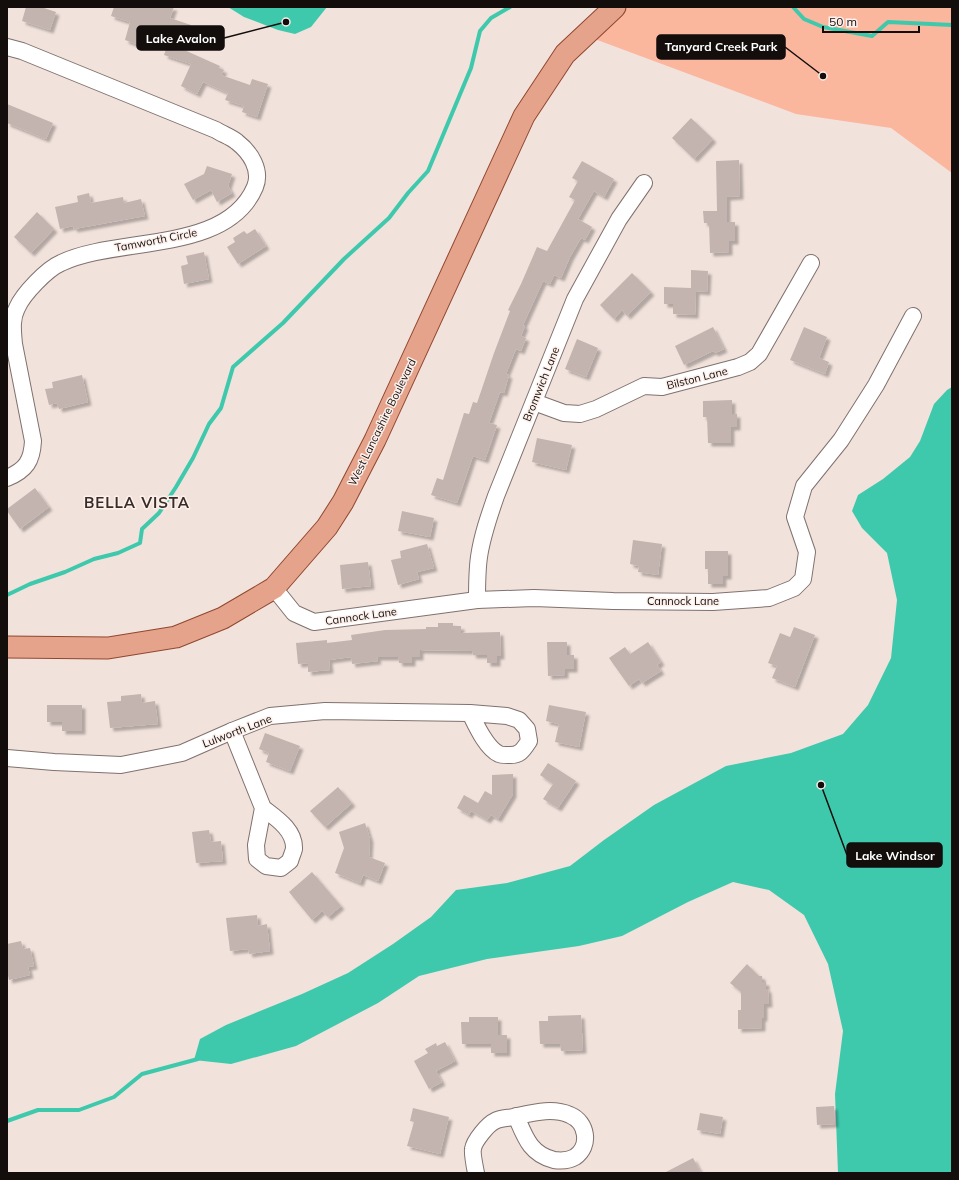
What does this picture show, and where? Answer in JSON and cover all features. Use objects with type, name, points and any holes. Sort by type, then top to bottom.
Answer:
[{"type":"main road","name":"West Lancashire Boulevard","points":[[7,647],[108,648],[176,637],[223,618],[274,588],[327,527],[343,502],[375,440],[524,116],[565,54],[615,7]]},
{"type":"street","name":"Tamworth Circle","points":[[7,47],[22,50],[216,130],[237,142],[252,159],[256,170],[257,181],[253,191],[244,204],[233,215],[215,227],[191,235],[102,251],[60,263],[46,274],[23,297],[16,309],[12,328],[33,441],[33,451],[30,461],[22,469],[7,478]]},
{"type":"street","name":"Bromwich Lane","points":[[478,600],[479,558],[488,519],[534,402],[576,298],[619,219],[644,183]]},
{"type":"street","name":"Bilston Lane","points":[[534,402],[564,413],[580,414],[596,409],[644,386],[662,387],[738,367],[750,362],[759,354],[811,263]]},
{"type":"street","name":"Cannock Lane","points":[[274,588],[294,613],[314,622],[478,600],[534,598],[613,601],[712,602],[768,598],[794,588],[803,579],[807,552],[795,517],[804,486],[842,440],[876,385],[913,316]]},
{"type":"street","name":"Lulworth Lane","points":[[7,758],[120,765],[182,753],[270,716],[325,711],[470,713]]},
{"type":"street","points":[[232,731],[263,808]]},
{"type":"street","points":[[476,1173],[473,1149],[481,1133],[495,1121],[516,1116]]},
{"type":"shaded area","points":[[228,7],[327,7],[311,27],[295,34],[278,30],[244,17]]},
{"type":"shaded area","points":[[628,7],[952,7],[952,173],[891,128],[796,114],[592,38]]},
{"type":"shaded area","points":[[952,387],[952,1173],[838,1173],[835,1094],[843,1031],[828,964],[804,915],[769,890],[733,882],[688,902],[622,936],[579,946],[487,959],[419,976],[378,1003],[296,1046],[231,1064],[194,1060],[200,1039],[226,1025],[302,994],[348,973],[431,917],[456,890],[507,883],[570,866],[654,805],[726,766],[791,753],[843,734],[868,705],[891,658],[897,600],[887,553],[862,528],[852,511],[858,495],[883,479],[910,457],[920,441],[934,404],[947,390]]},
{"type":"building","points":[[26,7],[41,7],[56,12],[50,30],[22,21]]},
{"type":"building","points":[[114,7],[174,7],[170,18],[191,25],[182,49],[220,66],[219,68],[224,70],[221,75],[250,85],[252,79],[268,84],[257,117],[242,112],[244,106],[225,100],[228,93],[203,82],[197,94],[181,86],[191,64],[164,55],[171,34],[145,25],[139,45],[125,40],[130,22],[111,16]]},
{"type":"building","points":[[7,104],[53,123],[46,139],[7,123]]},
{"type":"building","points":[[691,118],[713,139],[694,159],[672,138]]},
{"type":"building","points":[[739,160],[740,196],[727,197],[727,222],[735,222],[735,241],[729,241],[729,252],[710,253],[709,223],[704,223],[703,211],[717,211],[716,161]]},
{"type":"building","points":[[582,161],[614,179],[604,197],[594,191],[578,219],[592,227],[585,240],[581,238],[570,257],[561,278],[554,275],[550,284],[543,281],[523,325],[525,326],[521,336],[526,338],[521,351],[516,349],[506,374],[509,375],[504,393],[500,392],[489,423],[497,425],[485,460],[473,456],[457,503],[431,495],[437,478],[443,480],[464,413],[469,414],[473,402],[477,403],[510,311],[508,310],[537,247],[547,251],[575,200],[569,197],[578,181],[572,178]]},
{"type":"building","points":[[207,166],[232,174],[228,186],[232,193],[217,202],[211,190],[193,200],[184,184],[204,174]]},
{"type":"building","points":[[89,193],[91,203],[123,197],[124,203],[141,199],[145,216],[74,229],[73,226],[60,229],[55,207],[78,202],[77,196]]},
{"type":"building","points":[[37,212],[54,229],[31,253],[14,237]]},
{"type":"building","points":[[255,229],[266,246],[238,264],[227,247],[235,242],[233,238],[244,231],[247,234]]},
{"type":"building","points":[[204,252],[209,279],[184,284],[181,266],[188,264],[186,256]]},
{"type":"building","points":[[691,270],[708,271],[707,292],[696,291],[695,315],[673,314],[673,304],[664,304],[664,287],[691,288]]},
{"type":"building","points":[[632,273],[651,292],[627,316],[622,310],[614,319],[600,305]]},
{"type":"building","points":[[713,327],[724,349],[715,353],[713,351],[684,365],[675,346]]},
{"type":"building","points":[[804,327],[827,337],[819,358],[829,362],[825,374],[790,360]]},
{"type":"building","points":[[577,339],[598,348],[586,377],[565,369]]},
{"type":"building","points":[[82,375],[88,402],[59,409],[57,403],[49,405],[45,389],[53,388],[52,382]]},
{"type":"building","points":[[732,400],[732,414],[737,414],[737,427],[731,427],[731,443],[708,443],[707,417],[703,417],[703,401]]},
{"type":"building","points":[[537,438],[572,445],[566,470],[532,462]]},
{"type":"building","points":[[35,488],[49,507],[20,529],[7,509]]},
{"type":"building","points":[[402,511],[434,518],[430,537],[398,531]]},
{"type":"building","points":[[633,540],[662,544],[658,575],[638,572],[639,566],[630,564]]},
{"type":"building","points":[[427,544],[434,568],[417,572],[419,579],[398,585],[391,560],[401,558],[400,551]]},
{"type":"building","points":[[705,551],[728,551],[728,576],[723,576],[723,584],[708,584],[708,569],[705,569]]},
{"type":"building","points":[[368,562],[371,586],[342,589],[340,565]]},
{"type":"building","points":[[438,623],[453,623],[453,626],[461,626],[461,633],[500,632],[501,656],[497,656],[497,663],[487,663],[487,655],[473,655],[472,651],[420,650],[420,657],[412,657],[412,663],[399,663],[398,657],[377,657],[378,661],[352,664],[351,657],[329,660],[330,670],[308,672],[308,663],[298,664],[296,643],[327,640],[327,643],[352,640],[351,635],[385,630],[426,629],[426,627],[438,627]]},
{"type":"building","points":[[794,627],[815,635],[795,687],[772,678],[777,666],[768,663],[780,633],[790,637]]},
{"type":"building","points":[[547,642],[567,642],[567,655],[574,655],[574,669],[565,669],[565,675],[548,676]]},
{"type":"building","points":[[648,642],[661,662],[657,665],[661,671],[642,683],[639,679],[629,686],[609,658],[625,647],[630,654]]},
{"type":"building","points":[[141,694],[142,703],[155,701],[158,724],[110,728],[107,702],[121,701],[121,696]]},
{"type":"building","points":[[47,705],[82,705],[82,731],[62,731],[62,722],[47,722]]},
{"type":"building","points":[[549,705],[586,712],[579,747],[555,742],[559,724],[546,721]]},
{"type":"building","points":[[265,733],[300,746],[290,771],[266,762],[269,753],[259,749]]},
{"type":"building","points":[[548,763],[576,781],[558,808],[543,799],[553,784],[540,775]]},
{"type":"building","points":[[513,774],[513,794],[498,819],[491,815],[487,820],[471,811],[469,815],[457,808],[464,795],[478,803],[485,791],[492,795],[492,775]]},
{"type":"building","points":[[338,787],[352,803],[325,827],[310,811]]},
{"type":"building","points":[[365,823],[370,839],[369,857],[385,863],[378,881],[363,875],[360,883],[335,873],[344,848],[339,832]]},
{"type":"building","points":[[209,830],[211,842],[221,841],[223,861],[196,863],[192,832]]},
{"type":"building","points":[[312,872],[341,906],[328,917],[322,911],[312,920],[289,892]]},
{"type":"building","points":[[257,915],[258,926],[267,924],[270,951],[249,954],[248,949],[230,951],[226,918]]},
{"type":"building","points":[[21,941],[23,949],[30,948],[34,966],[28,967],[30,975],[9,980],[7,971],[7,944]]},
{"type":"building","points":[[747,964],[759,976],[762,976],[762,982],[766,982],[766,989],[768,989],[769,1004],[764,1004],[762,1028],[738,1029],[738,1010],[741,1010],[741,992],[730,983]]},
{"type":"building","points":[[581,1015],[583,1050],[561,1051],[560,1044],[540,1044],[539,1021],[548,1021],[548,1016]]},
{"type":"building","points":[[469,1017],[498,1017],[498,1035],[507,1035],[507,1053],[491,1053],[491,1044],[462,1044],[461,1022],[469,1022]]},
{"type":"building","points":[[445,1042],[455,1061],[436,1071],[442,1082],[429,1089],[414,1061],[428,1053],[425,1049],[436,1043],[437,1046]]},
{"type":"building","points":[[834,1106],[835,1124],[817,1125],[816,1107]]},
{"type":"building","points":[[413,1108],[449,1117],[440,1154],[407,1146],[414,1122],[410,1121]]},
{"type":"building","points":[[700,1113],[723,1117],[720,1134],[697,1130]]},
{"type":"building","points":[[693,1158],[701,1173],[664,1173]]},
{"type":"waterway","points":[[7,595],[30,584],[65,572],[94,559],[118,553],[140,543],[142,529],[159,513],[176,487],[193,458],[209,424],[221,408],[233,367],[283,323],[344,259],[389,218],[408,193],[428,171],[471,68],[480,31],[491,18],[510,7]]},
{"type":"waterway","points":[[793,7],[804,19],[823,27],[872,36],[888,22],[952,25]]},
{"type":"waterway","points":[[7,1121],[38,1110],[79,1110],[114,1097],[142,1074],[198,1059]]},
{"type":"place","name":"Lake Avalon","points":[[286,22]]},
{"type":"place","name":"Tanyard Creek Park","points":[[823,76]]},
{"type":"place","name":"Lake Windsor","points":[[821,785]]},
{"type":"district","name":"BELLA VISTA","points":[[137,503]]}]
